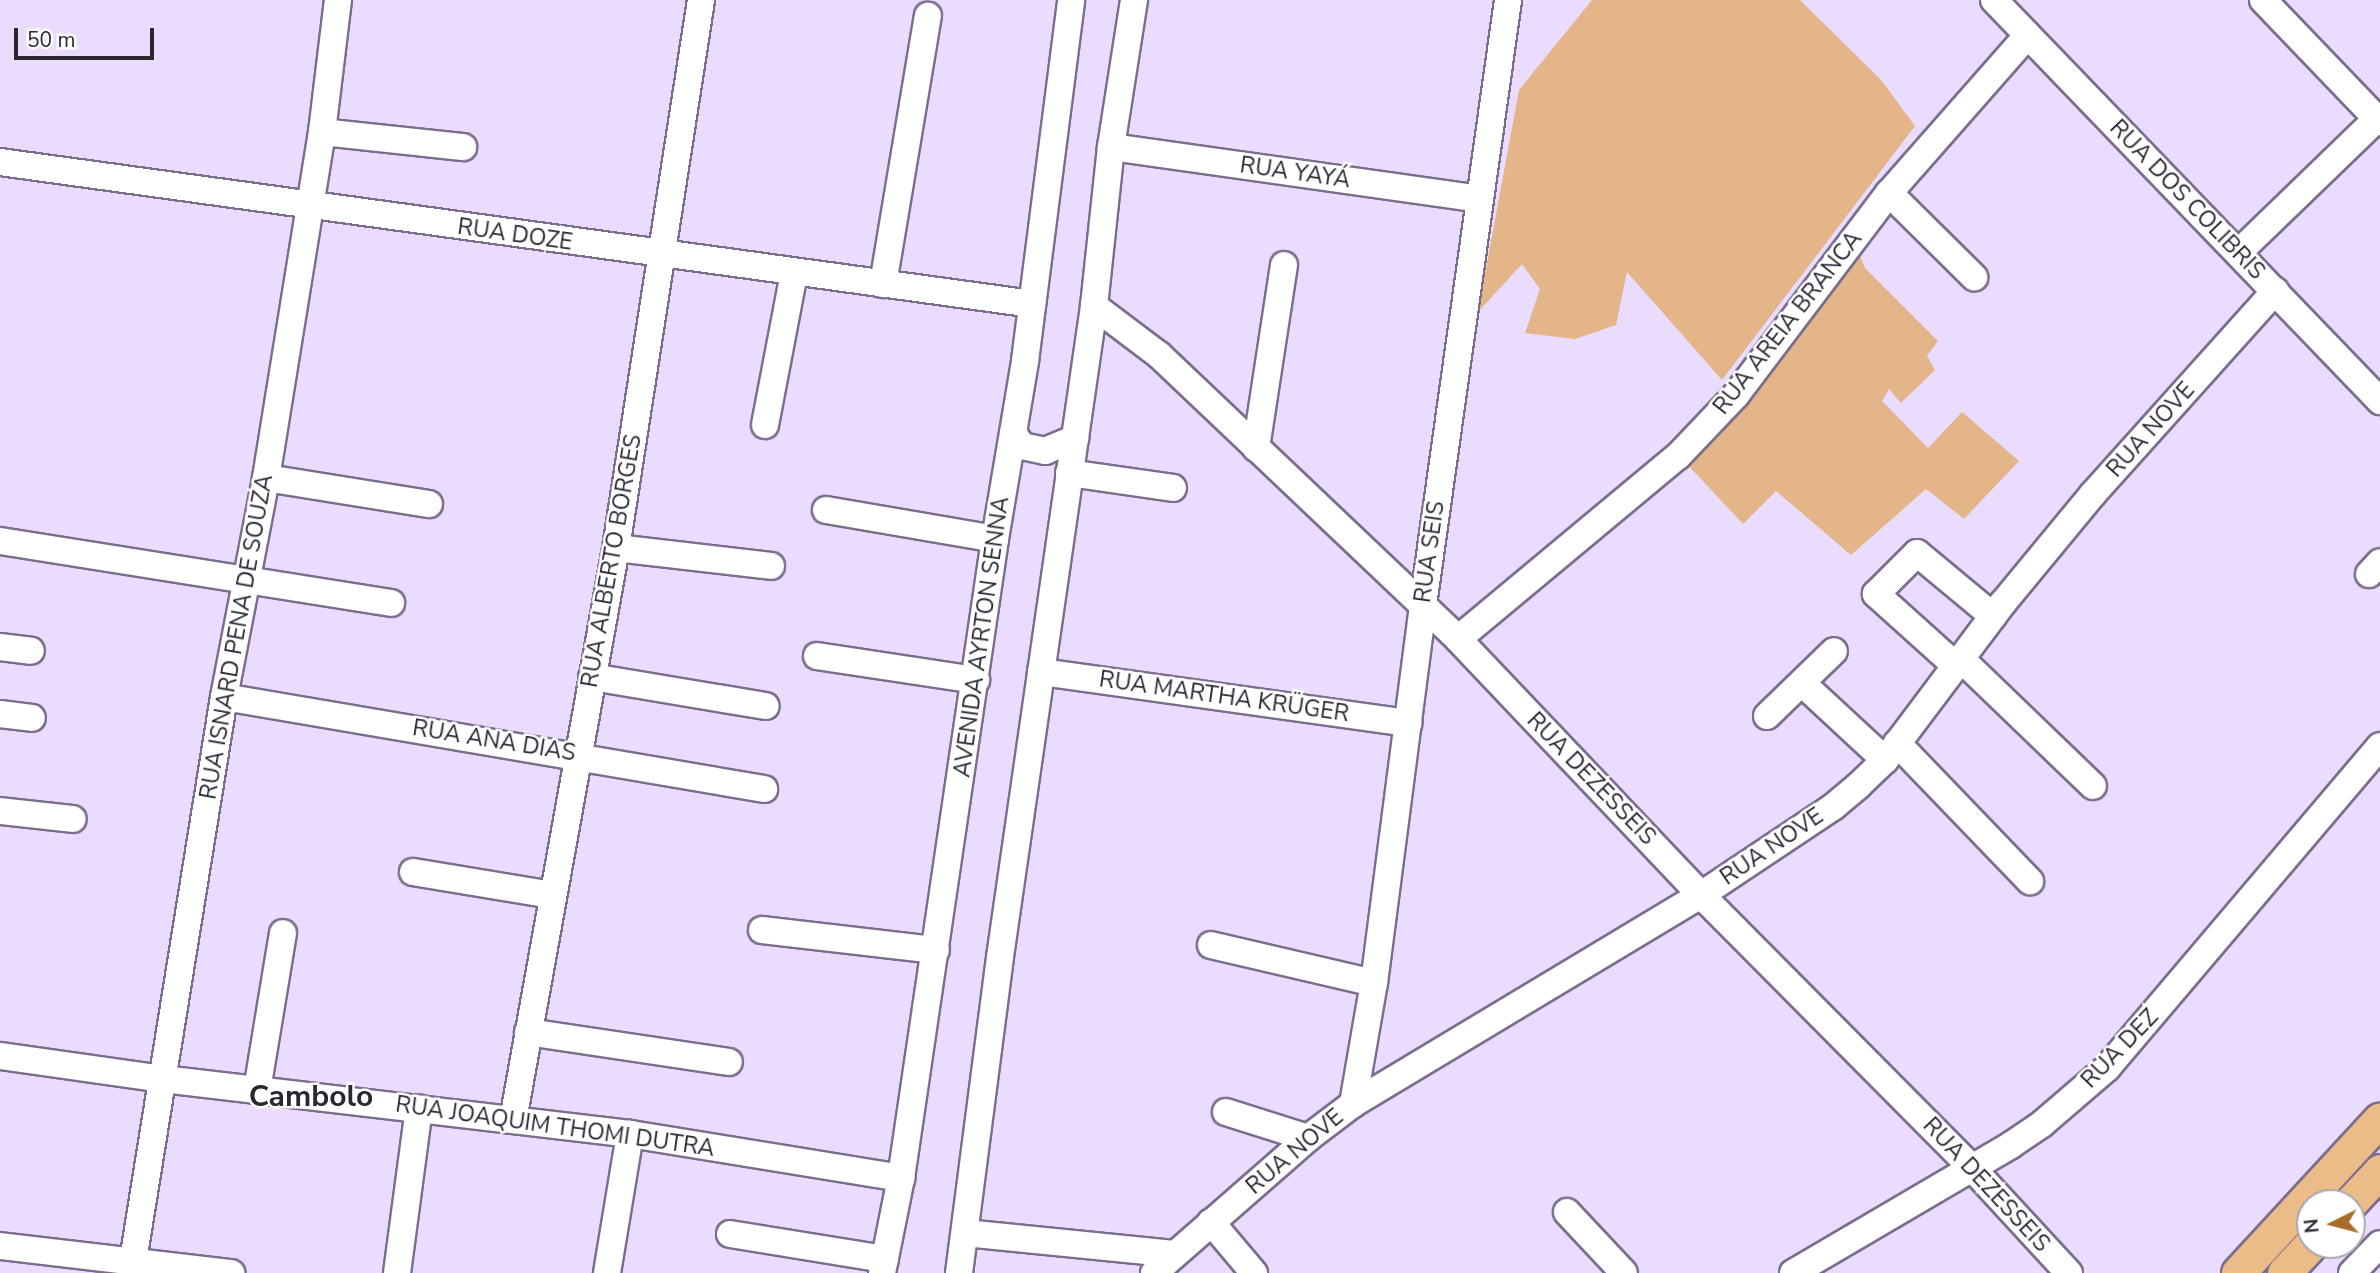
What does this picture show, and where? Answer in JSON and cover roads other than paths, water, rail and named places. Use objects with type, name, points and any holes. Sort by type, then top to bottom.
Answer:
[{"type":"main road","points":[[2238,1273],[2380,1119]]},
{"type":"main road","points":[[2363,1189],[2380,1171]]},
{"type":"main road","points":[[2284,1273],[2297,1259]]},
{"type":"street","name":"RUA ISNARD PENA DE SOUZA","points":[[132,1268],[224,697],[265,478],[322,132],[338,0]]},
{"type":"street","name":"RUA ALBERTO BORGES","points":[[513,1120],[616,548],[701,0]]},
{"type":"street","name":"RUA SEIS","points":[[1353,1104],[1374,983],[1423,605],[1508,0]]},
{"type":"street","points":[[2238,253],[2379,119],[2263,0]]},
{"type":"street","name":"AVENIDA AYRTON SENNA","points":[[883,1266],[901,1178],[936,950],[1032,304],[1073,1]]},
{"type":"street","name":"RUA DOS COLIBRIS","points":[[1998,2],[2380,401]]},
{"type":"street","points":[[959,1273],[1094,306],[1130,5]]},
{"type":"street","points":[[883,284],[928,16]]},
{"type":"street","name":"RUA AREIA BRANCA","points":[[1458,639],[1678,456],[1736,395],[1889,193],[2028,35]]},
{"type":"street","points":[[322,132],[463,147]]},
{"type":"street","name":"RUA YAYÁ","points":[[1111,147],[1479,200]]},
{"type":"street","name":"RUA DOZE","points":[[0,162],[309,207],[1032,304]]},
{"type":"street","points":[[1889,193],[1975,276]]},
{"type":"street","points":[[1256,448],[1284,265]]},
{"type":"street","points":[[765,425],[794,273]]},
{"type":"street","name":"RUA NOVE","points":[[1154,1273],[1308,1138],[1353,1104],[1701,895],[1833,807],[1891,751],[1993,616],[2093,494],[2275,291]]},
{"type":"street","name":"RUA DEZESSEIS","points":[[1094,306],[1159,355],[1458,639],[1701,895],[1972,1168],[2069,1273]]},
{"type":"street","points":[[1013,433],[1022,446],[1045,451],[1075,438]]},
{"type":"street","points":[[1069,472],[1173,488]]},
{"type":"street","points":[[265,478],[429,504]]},
{"type":"street","points":[[826,510],[995,539]]},
{"type":"street","points":[[0,541],[391,603]]},
{"type":"street","points":[[616,548],[771,566]]},
{"type":"street","points":[[1993,616],[1917,553],[1875,594],[1959,662],[2093,786]]},
{"type":"street","points":[[0,648],[31,651]]},
{"type":"street","points":[[1767,716],[1834,651]]},
{"type":"street","points":[[817,656],[976,680]]},
{"type":"street","name":"RUA MARTHA KRÜGER","points":[[1041,671],[1408,723]]},
{"type":"street","points":[[592,677],[766,706]]},
{"type":"street","points":[[1803,684],[1891,751],[2029,881]]},
{"type":"street","name":"RUA ANA DIAS","points":[[224,697],[580,755],[764,789]]},
{"type":"street","points":[[0,713],[32,718]]},
{"type":"street","name":"RUA DEZ","points":[[1793,1273],[2042,1124],[2107,1068],[2380,746]]},
{"type":"street","points":[[0,811],[73,819]]},
{"type":"street","points":[[413,872],[552,895]]},
{"type":"street","points":[[762,930],[936,950]]},
{"type":"street","points":[[257,1090],[283,933]]},
{"type":"street","points":[[1211,945],[1374,983]]},
{"type":"street","points":[[527,1032],[729,1062]]},
{"type":"street","name":"RUA JOAQUIM THOMI DUTRA","points":[[0,1056],[163,1079],[630,1134],[901,1178]]},
{"type":"street","points":[[397,1273],[419,1108]]},
{"type":"street","points":[[1226,1112],[1308,1138]]},
{"type":"street","points":[[607,1273],[630,1134]]},
{"type":"street","points":[[1567,1212],[1624,1273]]},
{"type":"street","points":[[1210,1223],[1254,1273]]},
{"type":"street","points":[[965,1233],[1174,1254]]},
{"type":"street","points":[[730,1234],[883,1266]]},
{"type":"street","points":[[2352,1273],[2380,1244]]},
{"type":"street","points":[[0,1246],[132,1268],[231,1273]]},
{"type":"district","name":"Cambolo","points":[[311,1097]]}]
